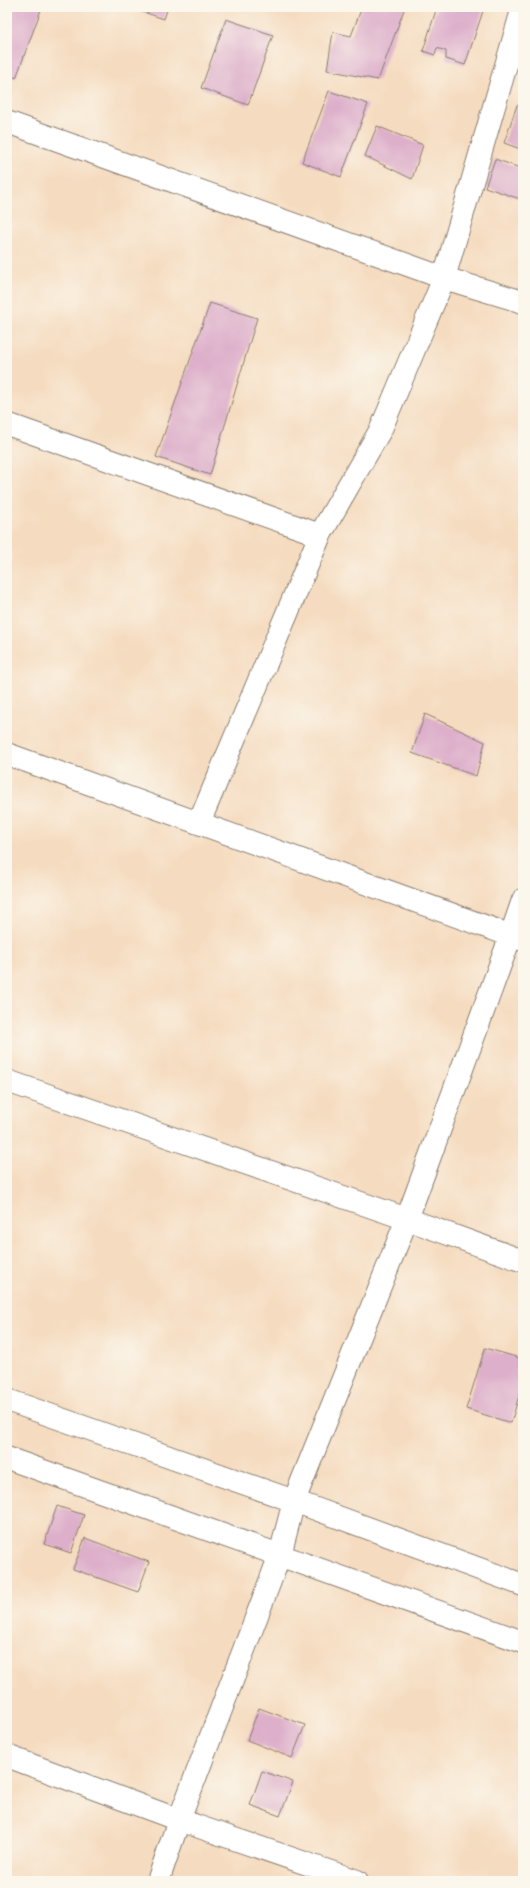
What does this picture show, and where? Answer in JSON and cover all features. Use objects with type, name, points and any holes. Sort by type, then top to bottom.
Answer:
[{"type":"street","points":[[199,823],[320,535],[381,429],[444,278],[523,7]]},
{"type":"street","points":[[7,122],[444,278],[523,302]]},
{"type":"street","points":[[7,424],[320,535]]},
{"type":"street","points":[[7,754],[517,938]]},
{"type":"street","points":[[158,1881],[179,1820],[280,1555],[294,1501],[517,938],[523,900]]},
{"type":"street","points":[[7,1081],[406,1218],[523,1261]]},
{"type":"street","points":[[7,1400],[294,1501],[523,1584]]},
{"type":"street","points":[[7,1458],[523,1642]]},
{"type":"street","points":[[7,1756],[179,1820],[357,1881]]},
{"type":"building","points":[[7,7],[42,7],[16,78],[7,74]]},
{"type":"building","points":[[129,7],[168,7],[164,19]]},
{"type":"building","points":[[362,7],[405,7],[378,80],[327,70],[333,32],[351,36]]},
{"type":"building","points":[[437,7],[484,8],[465,65],[446,59],[446,51],[437,48],[435,55],[423,51]]},
{"type":"building","points":[[226,19],[273,35],[248,105],[201,88]]},
{"type":"building","points":[[329,91],[368,104],[341,177],[302,162]]},
{"type":"building","points":[[517,105],[523,107],[523,150],[504,143]]},
{"type":"building","points":[[377,126],[423,145],[412,179],[365,156]]},
{"type":"building","points":[[495,159],[523,169],[523,200],[485,187]]},
{"type":"building","points":[[210,303],[257,318],[210,475],[156,457]]},
{"type":"building","points":[[425,714],[485,742],[476,776],[412,753]]},
{"type":"building","points":[[485,1348],[523,1359],[523,1382],[511,1423],[466,1409]]},
{"type":"building","points":[[57,1506],[84,1515],[71,1553],[44,1544]]},
{"type":"building","points":[[85,1538],[149,1562],[138,1592],[73,1569]]},
{"type":"building","points":[[259,1708],[305,1725],[292,1758],[247,1740]]},
{"type":"building","points":[[262,1771],[293,1782],[280,1816],[250,1805]]}]
